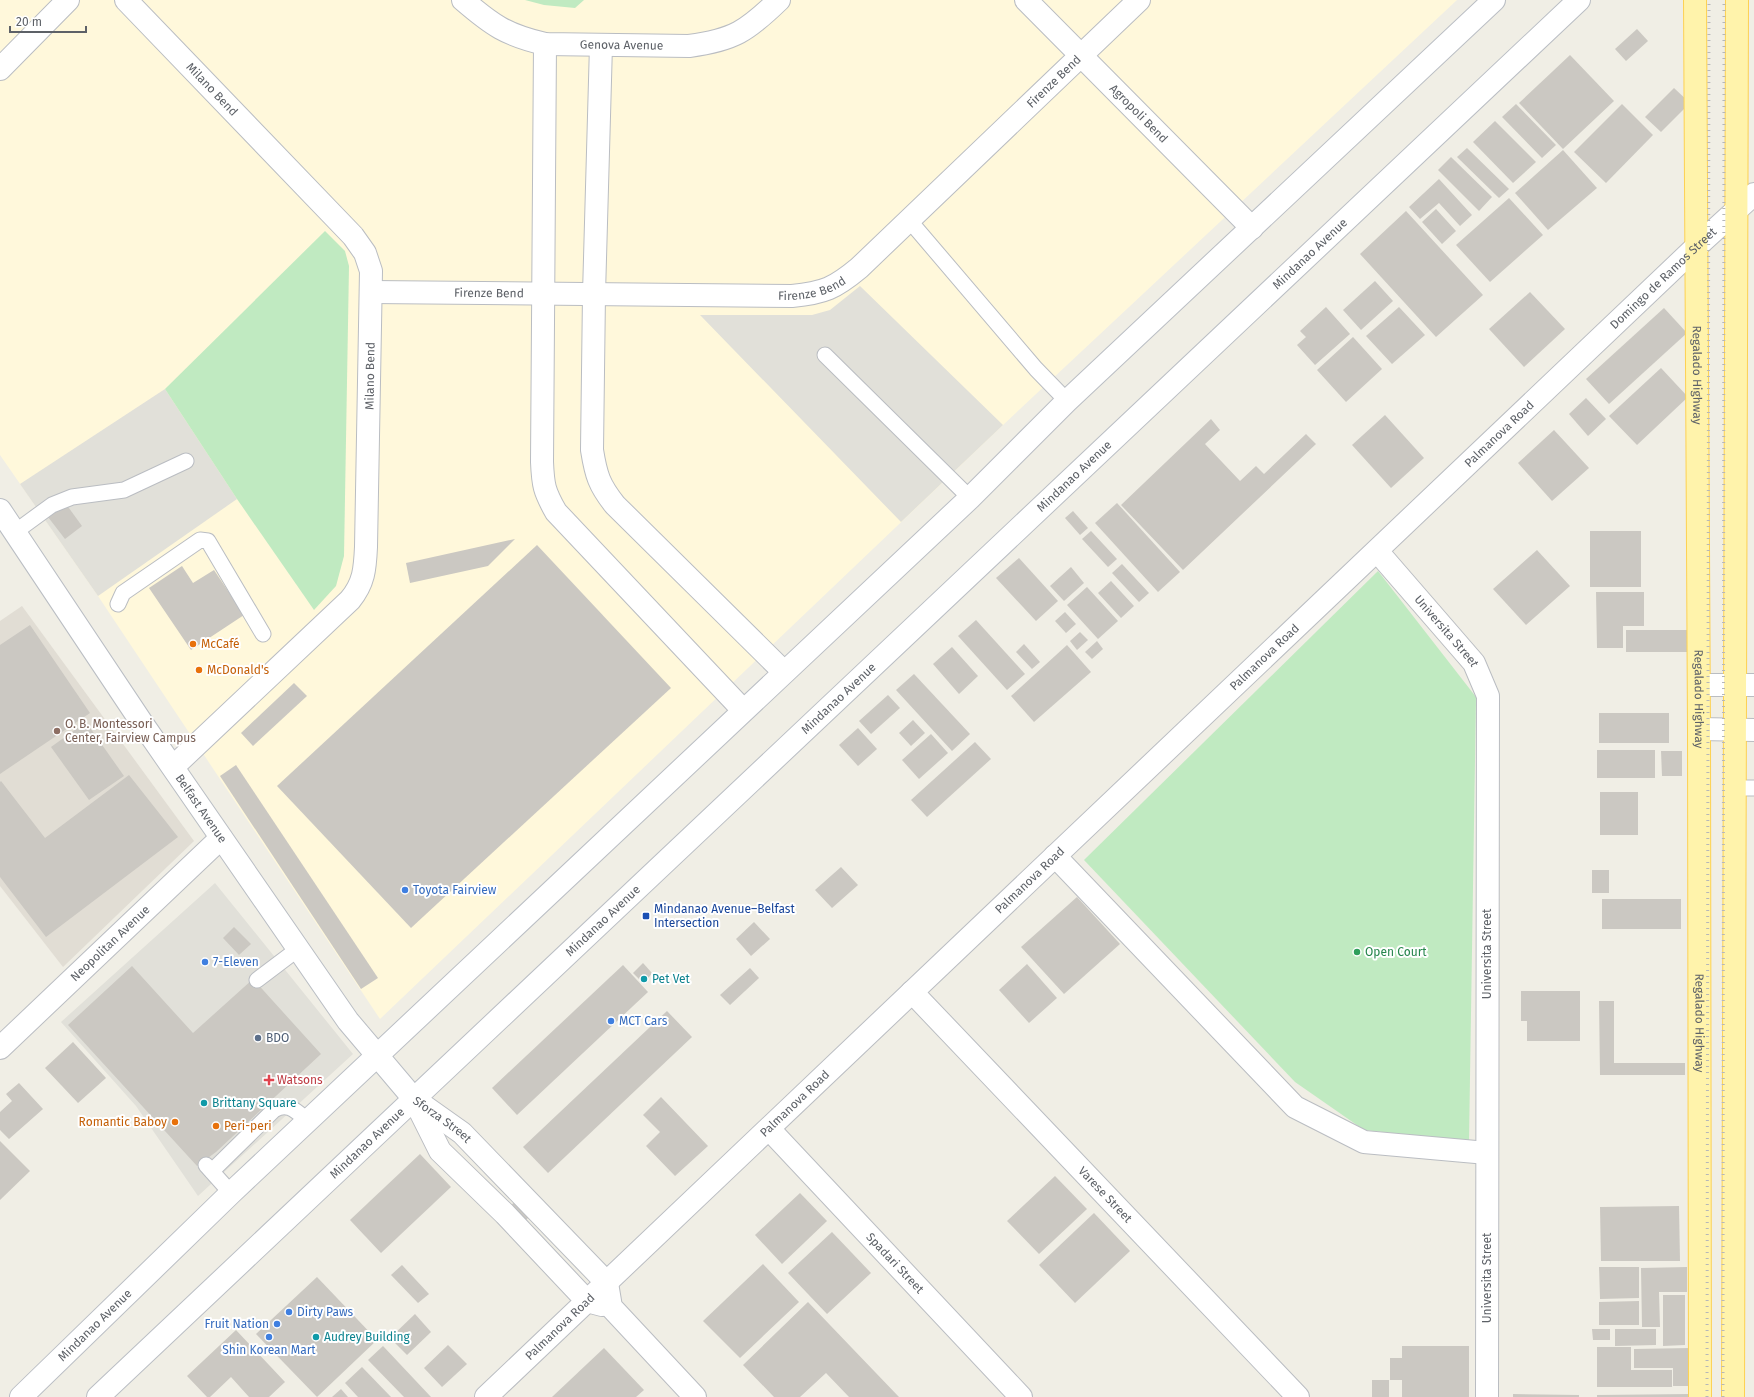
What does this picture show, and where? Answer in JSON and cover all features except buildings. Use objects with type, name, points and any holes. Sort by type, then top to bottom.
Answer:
[{"type":"main road","name":"Regalado Highway","points":[[1695,0],[1699,685],[1700,1397]]},
{"type":"main road","points":[[1733,1397],[1745,685],[1736,211],[1737,0]]},
{"type":"street","points":[[0,69],[68,0]]},
{"type":"street","name":"Milano Bend","points":[[126,0],[353,236],[365,253],[370,272],[371,292],[366,547],[363,578],[359,590],[336,614],[173,767]]},
{"type":"street","name":"Genova Avenue","points":[[462,0],[484,19],[501,30],[521,38],[545,44],[689,46],[711,43],[734,36],[756,22],[779,0]]},
{"type":"street","name":"Agropoli Bend","points":[[1026,0],[1252,228]]},
{"type":"street","name":"Firenze Bend","points":[[371,292],[792,296],[829,290],[845,280],[1139,0]]},
{"type":"street","name":"Mindanao Avenue","points":[[21,1397],[231,1193],[970,498],[1067,401],[1494,0]]},
{"type":"street","name":"Mindanao Avenue","points":[[98,1397],[1579,0]]},
{"type":"street","points":[[545,44],[542,462],[543,481],[546,495],[556,512],[743,710]]},
{"type":"street","points":[[601,45],[594,294],[592,450],[595,472],[604,491],[615,505],[784,672]]},
{"type":"street","name":"Domingo de Ramos Street","points":[[1574,364],[1696,247],[1754,194]]},
{"type":"street","name":"Palmanova Road","points":[[486,1397],[1574,364]]},
{"type":"street","name":"Belfast Avenue","points":[[0,510],[221,838],[348,1021],[414,1099]]},
{"type":"street","name":"Universita Street","points":[[1377,551],[1474,664],[1488,696],[1487,1397]]},
{"type":"street","points":[[1699,685],[1745,685]]},
{"type":"street","points":[[1699,729],[1744,730]]},
{"type":"street","name":"Neopolitan Avenue","points":[[0,1048],[221,838]]},
{"type":"street","points":[[1055,856],[1294,1107],[1364,1142],[1487,1153]]},
{"type":"street","name":"Varese Street","points":[[912,992],[1298,1397]]},
{"type":"street","name":"Sforza Street","points":[[414,1099],[462,1133],[607,1283]]},
{"type":"street","name":"Sforza Street","points":[[414,1099],[440,1151],[505,1214],[587,1301]]},
{"type":"street","name":"Spadari Street","points":[[768,1129],[1021,1397]]},
{"type":"street","points":[[607,1283],[611,1307]]},
{"type":"street","points":[[587,1301],[611,1307],[695,1397]]},
{"type":"lane","points":[[909,220],[1036,369],[1067,401]]},
{"type":"lane","points":[[825,355],[970,498]]},
{"type":"lane","points":[[14,532],[52,505],[72,497],[124,490],[186,461]]},
{"type":"lane","points":[[118,604],[123,593],[200,540],[208,541],[263,634]]},
{"type":"lane","points":[[257,980],[298,949]]},
{"type":"lane","points":[[231,1193],[209,1168],[274,1110],[281,1106],[291,1107],[308,1121]]},
{"type":"shaded area","points":[[0,0],[1457,0],[1003,425],[380,1019],[98,596],[0,455]]},
{"type":"shaded area","points":[[860,286],[1003,425],[901,522],[700,315],[812,315],[830,310]]},
{"type":"shaded area","points":[[165,389],[237,499],[98,596],[20,484]]},
{"type":"shaded area","name":"O. B. Montessori Center, Fairview Campus","points":[[22,606],[194,841],[63,967],[0,886],[0,621]]},
{"type":"shaded area","points":[[215,883],[353,1054],[198,1196],[136,1106],[61,1022]]},
{"type":"green space","points":[[525,0],[584,0],[575,8],[544,5]]},
{"type":"green space","points":[[325,231],[345,251],[349,266],[344,556],[336,586],[314,610],[237,499],[165,389]]},
{"type":"green space","points":[[1378,571],[1476,697],[1469,1141],[1364,1130],[1295,1082],[1084,860]]},
{"type":"railway","points":[[1707,1397],[1709,0]]},
{"type":"railway","points":[[1723,1397],[1724,0]]},
{"type":"place","name":"McCafé","points":[[193,644]]},
{"type":"place","name":"McDonald's","points":[[199,670]]},
{"type":"place","name":"O. B. Montessori Center, Fairview Campus","points":[[57,731]]},
{"type":"place","name":"Toyota Fairview","points":[[405,890]]},
{"type":"place","name":"Mindanao Avenue–Belfast Intersection","points":[[646,916]]},
{"type":"place","name":"Open Court","points":[[1357,952]]},
{"type":"place","name":"7-Eleven","points":[[205,962]]},
{"type":"place","name":"Pet Vet","points":[[644,979]]},
{"type":"place","name":"MCT Cars","points":[[611,1021]]},
{"type":"place","name":"BDO","points":[[258,1038]]},
{"type":"place","name":"Watsons","points":[[269,1080]]},
{"type":"place","name":"Brittany Square","points":[[204,1103]]},
{"type":"place","name":"Romantic Baboy","points":[[175,1122]]},
{"type":"place","name":"Peri-peri","points":[[216,1126]]},
{"type":"place","name":"Dirty Paws","points":[[289,1312]]},
{"type":"place","name":"Fruit Nation","points":[[277,1324]]},
{"type":"place","name":"Shin Korean Mart","points":[[269,1337]]},
{"type":"place","name":"Audrey Building","points":[[316,1337]]}]
